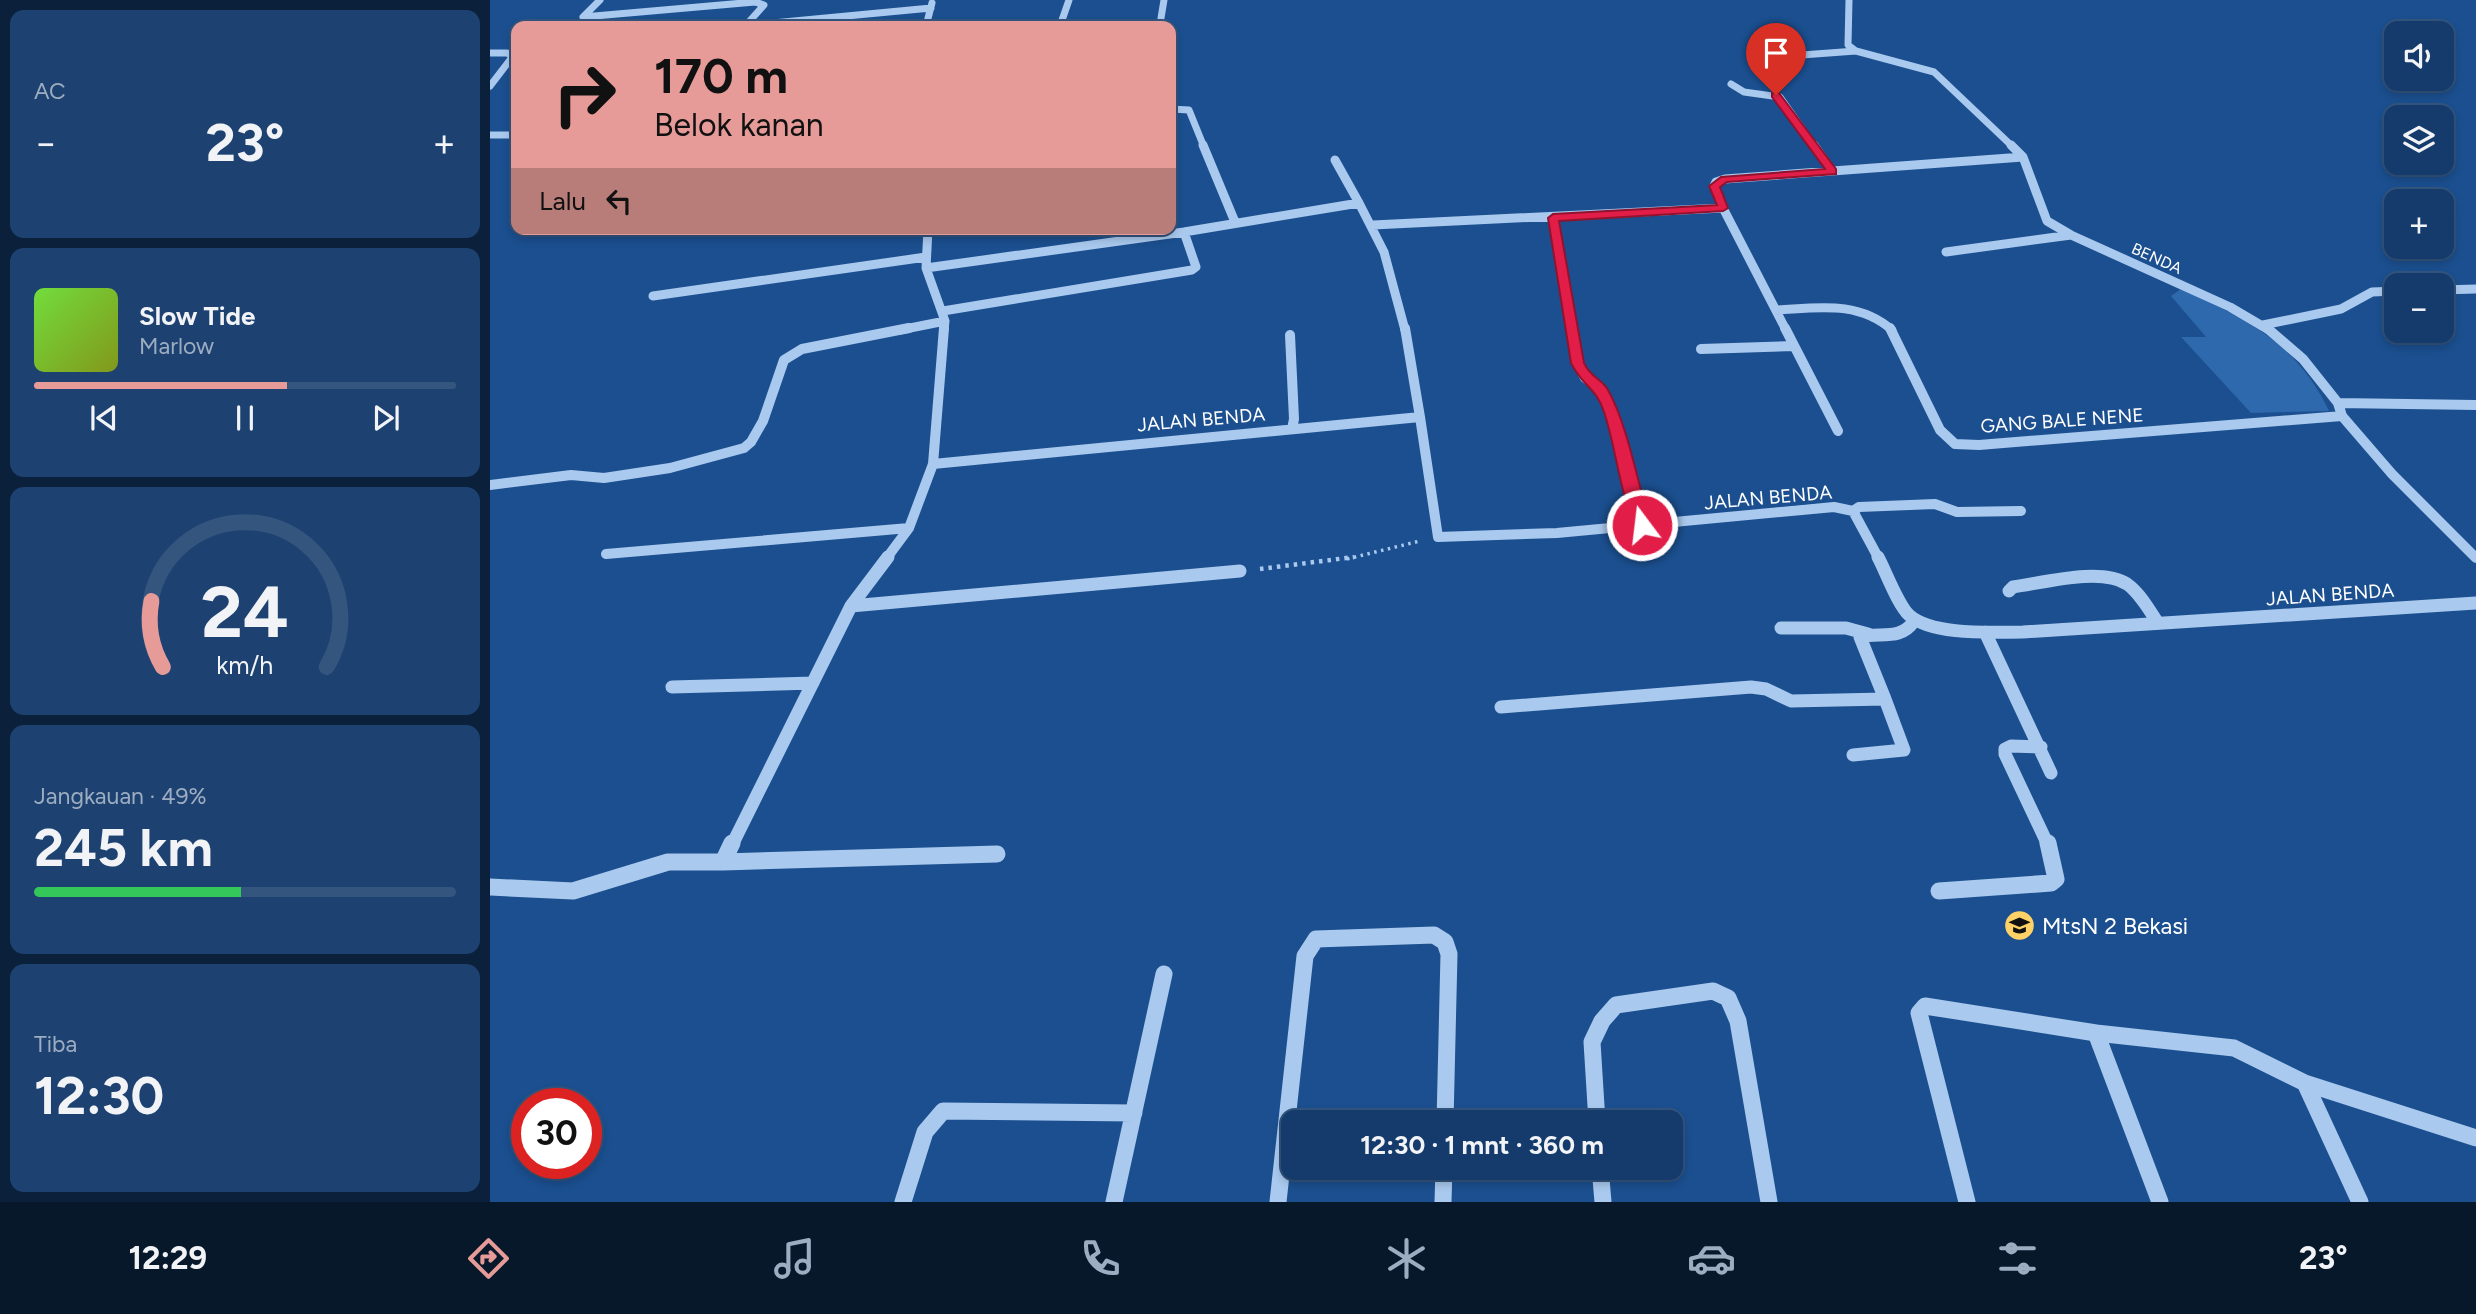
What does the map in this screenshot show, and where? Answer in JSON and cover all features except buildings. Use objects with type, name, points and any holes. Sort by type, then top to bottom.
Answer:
[{"type":"street","points":[[600,0],[583,17],[755,2],[764,5],[750,21]]},
{"type":"street","points":[[1062,21],[1069,0]]},
{"type":"street","points":[[1161,19],[1164,0]]},
{"type":"street","points":[[1849,0],[1848,45],[1856,51]]},
{"type":"street","points":[[786,21],[932,4],[927,21]]},
{"type":"street","name":"BENDA","points":[[1762,58],[1856,51],[1934,72],[2023,157],[2047,221],[2071,235],[2230,307],[2263,325],[2303,359],[2338,403],[2342,416],[2392,474],[2476,558]]},
{"type":"street","points":[[490,53],[511,55]]},
{"type":"street","points":[[490,86],[511,59]]},
{"type":"street","points":[[1731,83],[1744,92],[1780,97],[1832,172]]},
{"type":"street","points":[[1176,109],[1189,110],[1235,222]]},
{"type":"street","points":[[490,135],[511,135]]},
{"type":"street","points":[[1838,431],[1714,186],[1725,180],[2023,157]]},
{"type":"street","points":[[1335,160],[1382,243],[1405,327],[1438,537]]},
{"type":"street","points":[[1176,233],[1359,203]]},
{"type":"street","points":[[1373,225],[1723,208]]},
{"type":"street","points":[[1553,218],[1577,363],[1584,378],[1601,389],[1611,411],[1642,525]]},
{"type":"street","points":[[490,485],[571,475],[604,478],[670,468],[744,448],[751,444],[760,426],[784,360],[802,349],[944,316],[1192,270],[1196,267],[1184,232]]},
{"type":"street","points":[[723,862],[851,606],[909,528],[933,464],[944,316],[926,268],[928,235]]},
{"type":"street","points":[[926,268],[1162,235]]},
{"type":"street","points":[[1946,253],[2071,235]]},
{"type":"street","points":[[653,296],[926,257]]},
{"type":"street","points":[[2454,290],[2476,289]]},
{"type":"street","points":[[2263,325],[2341,309],[2372,292],[2384,292]]},
{"type":"street","name":"GANG BALE NENE","points":[[1776,310],[1853,307],[1871,312],[1883,320],[1893,331],[1940,430],[1955,444],[1979,445],[2342,416]]},
{"type":"street","points":[[1290,335],[1294,419],[1292,429]]},
{"type":"street","points":[[1701,349],[1794,346]]},
{"type":"street","points":[[2338,403],[2476,405]]},
{"type":"street","name":"JALAN BENDA","points":[[933,464],[1420,417]]},
{"type":"street","points":[[1853,511],[1859,508],[1919,504],[1935,504],[1957,512],[2021,511]]},
{"type":"street","name":"JALAN BENDA","points":[[1438,537],[1509,536],[1834,507],[1853,511],[1861,522],[1907,614],[1914,621],[1927,626],[1985,632],[2476,603]]},
{"type":"street","points":[[606,554],[909,528]]},
{"type":"street","points":[[851,606],[1240,571]]},
{"type":"street","points":[[2009,591],[2013,587],[2097,577],[2116,578],[2129,584],[2158,622]]},
{"type":"street","points":[[1781,628],[1846,628],[1868,634],[1900,636],[1910,630],[1914,621]]},
{"type":"street","points":[[1985,632],[2051,773]]},
{"type":"street","points":[[1853,755],[1904,750],[1860,637],[1868,634]]},
{"type":"street","points":[[672,687],[813,683]]},
{"type":"street","points":[[1501,707],[1751,687],[1766,689],[1791,701],[1885,699]]},
{"type":"street","points":[[1939,891],[2051,883],[2056,880],[2051,850],[2005,754],[2005,749],[2011,746],[2041,747]]},
{"type":"street","points":[[490,887],[573,891],[668,862],[695,860],[723,862],[997,854]]},
{"type":"street","points":[[1288,1110],[1305,956],[1317,939],[1434,935],[1445,943],[1449,954],[1445,1110]]},
{"type":"street","points":[[1114,1202],[1164,974]]},
{"type":"street","points":[[1596,1110],[1592,1042],[1602,1021],[1616,1005],[1713,991],[1728,998],[1738,1021],[1769,1202]]},
{"type":"street","points":[[1967,1202],[1919,1013],[1925,1006],[1935,1005],[2096,1033],[2234,1048],[2305,1083],[2476,1138]]},
{"type":"street","points":[[2096,1033],[2160,1202]]},
{"type":"street","points":[[2305,1083],[2360,1202]]},
{"type":"street","points":[[903,1202],[925,1132],[943,1111],[1134,1113]]},
{"type":"street","points":[[1278,1202],[1281,1175]]},
{"type":"street","points":[[1443,1202],[1444,1180]]},
{"type":"street","points":[[1601,1180],[1602,1202]]},
{"type":"path","points":[[1240,571],[1345,559],[1438,537]]},
{"type":"shaded area","points":[[2181,289],[2227,311],[2267,336],[2302,368],[2329,411],[2251,413],[2181,337],[2206,337],[2171,296]]},
{"type":"place","name":"MtsN 2 Bekasi","points":[[2019,926]]},
{"type":"route","points":[[1642,525],[1611,411],[1601,389],[1584,378],[1577,363],[1553,218],[1723,208],[1714,186],[1725,180],[1832,172],[1776,95]]}]
